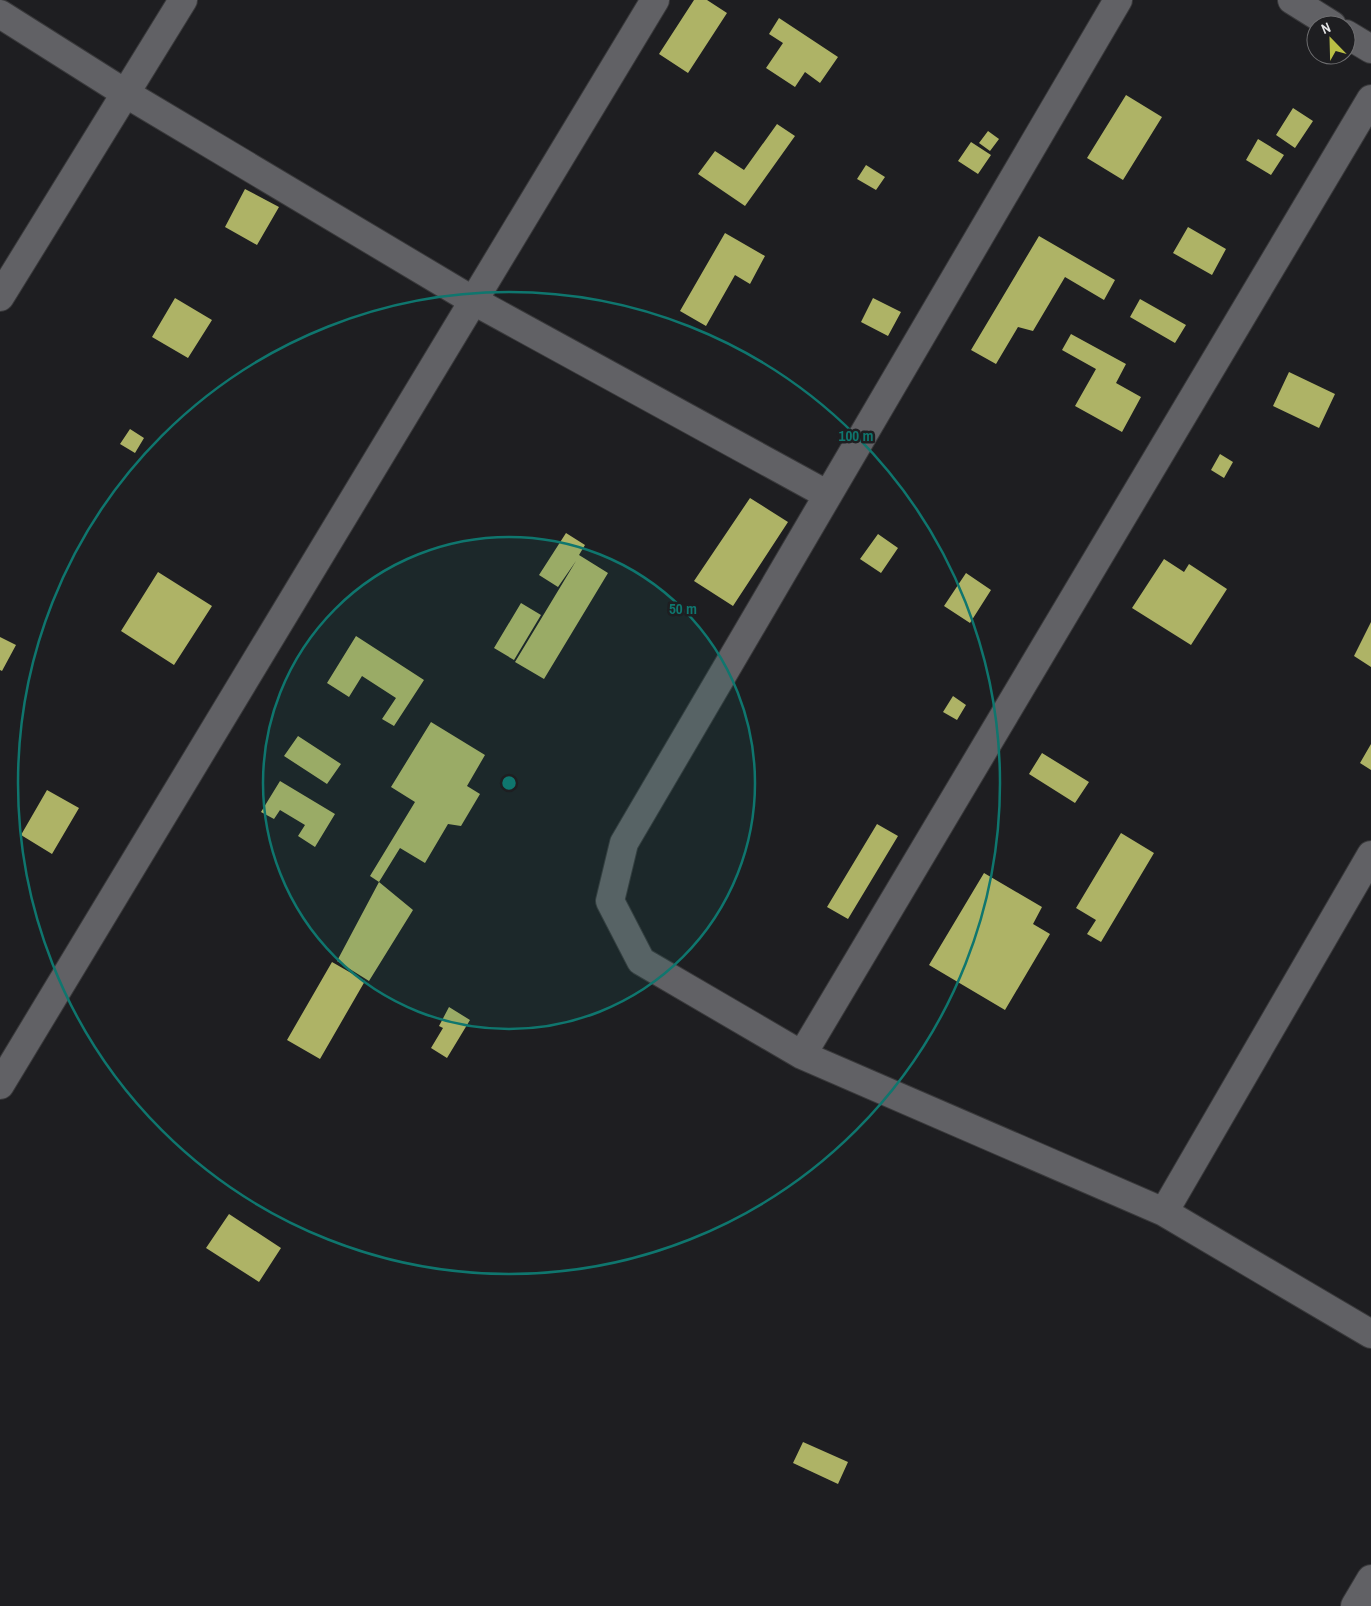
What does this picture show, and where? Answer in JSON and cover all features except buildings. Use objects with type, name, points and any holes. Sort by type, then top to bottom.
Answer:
[{"type":"street","points":[[0,297],[183,0]]},
{"type":"street","points":[[0,1085],[472,300],[655,0]]},
{"type":"street","points":[[1118,0],[624,843],[610,901],[641,961],[802,1055],[1164,1212],[1371,1334]]},
{"type":"street","points":[[1292,0],[1316,15]]},
{"type":"street","points":[[0,14],[125,93],[472,300],[828,495]]},
{"type":"street","points":[[1356,40],[1371,49]]},
{"type":"street","points":[[802,1055],[1371,100]]},
{"type":"street","points":[[1164,1212],[1371,855]]},
{"type":"street","points":[[1355,1606],[1371,1580]]}]
